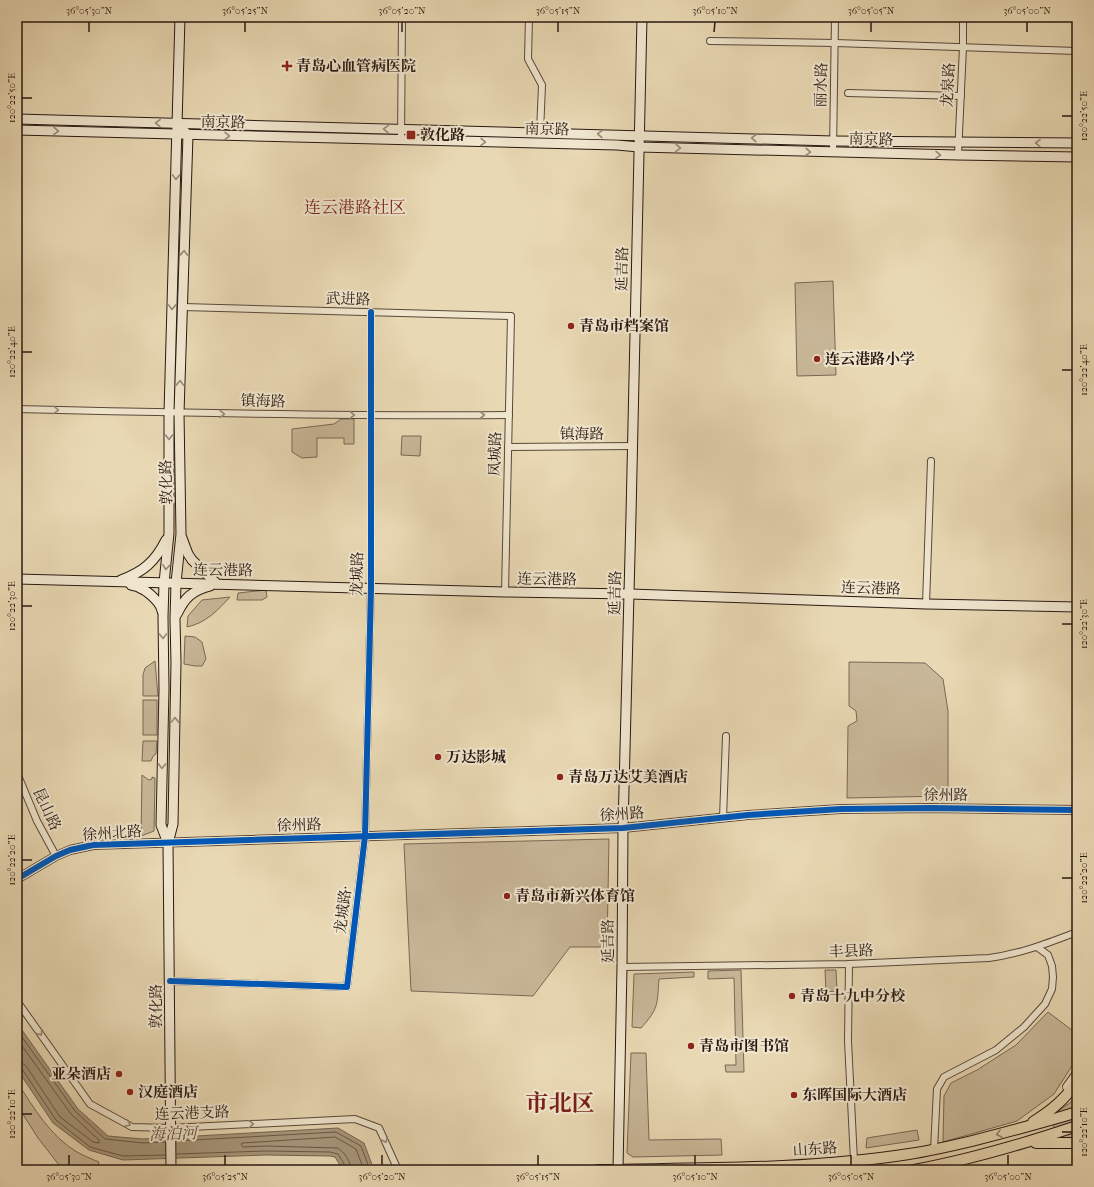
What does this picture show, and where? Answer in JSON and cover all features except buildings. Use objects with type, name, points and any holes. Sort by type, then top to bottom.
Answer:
[{"type":"main road","name":"敦化路","points":[[168,843],[161,825],[164,689],[163,617],[164,583],[169,533],[169,413],[180,17]]},
{"type":"main road","name":"延吉路","points":[[618,1170],[623,828],[630,594],[642,17]]},
{"type":"main road","name":"南京路","points":[[17,120],[833,140],[1077,143]]},
{"type":"main road","points":[[177,124],[188,135]]},
{"type":"main road","name":"南京路","points":[[17,130],[833,152],[1077,156]]},
{"type":"main road","name":"敦化路","points":[[171,1170],[168,843],[173,824],[176,662],[175,619],[176,583],[181,534],[179,413],[188,135]]},
{"type":"main road","points":[[116,582],[140,572],[154,560],[162,549],[169,533]]},
{"type":"main road","points":[[181,534],[188,554],[192,560],[217,584]]},
{"type":"main road","name":"连云港路","points":[[17,578],[116,582],[630,594],[926,604],[1077,607]]},
{"type":"main road","points":[[116,582],[140,588],[152,597],[162,608],[163,617]]},
{"type":"main road","points":[[175,619],[182,604],[189,595],[202,588],[217,584]]},
{"type":"main road","points":[[1021,1129],[1048,1112],[1066,1097],[1077,1082]]},
{"type":"main road","name":"山东路","points":[[598,1170],[778,1166],[854,1161],[934,1150],[1021,1129],[1077,1112]]},
{"type":"main road","points":[[914,1170],[937,1166],[1026,1143],[1077,1126]]},
{"type":"main road","points":[[1026,1143],[1077,1143]]},
{"type":"street","points":[[401,140],[402,17]]},
{"type":"street","points":[[529,17],[528,60],[542,85],[540,132]]},
{"type":"street","name":"丽水路","points":[[833,152],[835,17]]},
{"type":"street","name":"龙泉路","points":[[958,155],[963,17]]},
{"type":"street","points":[[710,41],[835,43],[1077,51]]},
{"type":"street","points":[[848,93],[961,96]]},
{"type":"street","name":"武进路","points":[[183,307],[512,316]]},
{"type":"street","name":"龙城路","points":[[365,836],[371,588],[371,312]]},
{"type":"street","name":"凤城路","points":[[504,592],[512,316]]},
{"type":"street","name":"镇海路","points":[[17,409],[371,416],[509,415]]},
{"type":"street","name":"镇海路","points":[[508,447],[633,446]]},
{"type":"street","points":[[926,604],[931,461]]},
{"type":"street","points":[[723,818],[726,736]]},
{"type":"street","name":"昆山路","points":[[17,773],[37,821],[56,856]]},
{"type":"street","name":"徐州路","points":[[168,843],[623,828],[723,818],[841,809],[930,808],[1077,810]]},
{"type":"street","name":"龙城路·","points":[[170,981],[347,987],[365,836]]},
{"type":"street","name":"徐州北路","points":[[17,879],[56,856],[70,850],[94,845],[168,843]]},
{"type":"street","name":"丰县路","points":[[622,967],[849,964],[990,958],[1005,956],[1077,932]]},
{"type":"street","points":[[934,1150],[937,1088],[944,1077],[996,1050],[1024,1027],[1045,1004],[1052,989],[1052,966],[1048,955],[1037,946]]},
{"type":"street","points":[[849,964],[848,1041],[854,1161]]},
{"type":"street","name":"连云港支路","points":[[17,1001],[90,1104],[132,1127],[170,1128],[355,1119],[380,1128],[398,1170]]},
{"type":"street","points":[[1048,1112],[1077,1073]]},
{"type":"street","points":[[1026,1143],[1077,1148]]},
{"type":"shaded area","points":[[833,281],[836,375],[797,376],[795,283]]},
{"type":"shaded area","points":[[341,419],[354,419],[354,444],[344,444],[344,438],[317,438],[317,457],[302,458],[292,452],[292,429],[334,424]]},
{"type":"shaded area","points":[[402,436],[421,436],[420,456],[401,455]]},
{"type":"shaded area","points":[[266,590],[267,597],[262,600],[237,600],[238,593]]},
{"type":"shaded area","points":[[230,597],[206,619],[187,627],[188,616],[202,600]]},
{"type":"shaded area","points":[[185,636],[195,637],[202,642],[206,659],[202,666],[184,664]]},
{"type":"shaded area","points":[[155,661],[158,696],[143,696],[143,675],[145,668]]},
{"type":"shaded area","points":[[849,662],[925,663],[943,679],[948,711],[948,796],[847,798],[848,726],[857,721],[856,711],[849,706]]},
{"type":"shaded area","points":[[143,700],[157,700],[157,735],[143,735]]},
{"type":"shaded area","points":[[143,741],[157,741],[156,754],[153,756],[151,761],[142,761]]},
{"type":"shaded area","points":[[142,775],[149,780],[152,779],[152,777],[155,778],[154,831],[141,836]]},
{"type":"shaded area","name":"青岛市新兴体育馆","points":[[609,839],[607,947],[570,947],[533,996],[411,991],[404,844]]},
{"type":"shaded area","points":[[741,970],[744,1072],[726,1072],[725,1065],[736,1065],[734,978],[708,979],[708,971]]},
{"type":"shaded area","points":[[825,970],[836,970],[837,991],[826,992]]},
{"type":"shaded area","points":[[694,972],[694,977],[659,979],[657,1001],[654,1011],[641,1028],[632,1027],[634,974]]},
{"type":"shaded area","points":[[1048,1012],[1077,1034],[1077,1058],[1054,1094],[1017,1121],[943,1142],[944,1096],[951,1083],[977,1070],[1016,1045]]},
{"type":"shaded area","points":[[631,1053],[646,1053],[649,1140],[721,1139],[722,1155],[633,1157],[627,1153]]},
{"type":"shaded area","points":[[17,1082],[43,1121],[51,1130],[77,1152],[99,1162],[97,1170],[63,1170],[38,1138],[17,1105]]},
{"type":"shaded area","points":[[1077,1094],[1077,1140],[1059,1140],[1050,1117],[1071,1102]]},
{"type":"shaded area","points":[[917,1130],[919,1140],[866,1148],[867,1138]]},
{"type":"water","name":"海泊河","points":[[17,1023],[78,1109],[108,1136],[143,1139],[338,1128],[364,1143],[374,1170],[343,1170],[335,1157],[330,1156],[266,1155],[123,1160],[89,1150],[53,1123],[17,1069]]},
{"type":"pier","points":[[374,1164],[376,1170],[341,1170],[338,1165]]},
{"type":"cycle path","points":[[170,981],[347,987],[365,836],[371,588],[371,312]]},
{"type":"cycle path","points":[[17,879],[56,856],[70,850],[93,845],[623,828],[748,815],[841,809],[930,808],[1077,810]]},
{"type":"place","name":"青岛心血管病医院","points":[[287,66]]},
{"type":"place","name":"敦化路","points":[[411,135]]},
{"type":"place","name":"青岛市档案馆","points":[[571,326]]},
{"type":"place","name":"连云港路小学","points":[[817,359]]},
{"type":"place","name":"万达影城","points":[[438,757]]},
{"type":"place","name":"青岛万达艾美酒店","points":[[560,777]]},
{"type":"place","name":"青岛市新兴体育馆","points":[[507,896]]},
{"type":"place","name":"青岛十九中分校","points":[[792,996]]},
{"type":"place","name":"青岛市图书馆","points":[[691,1046]]},
{"type":"place","name":"亚朵酒店","points":[[119,1074]]},
{"type":"place","name":"汉庭酒店","points":[[130,1092]]},
{"type":"place","name":"东晖国际大酒店","points":[[794,1095]]},
{"type":"district","name":"连云港路社区","points":[[355,207]]},
{"type":"district","name":"市北区","points":[[560,1103]]}]
